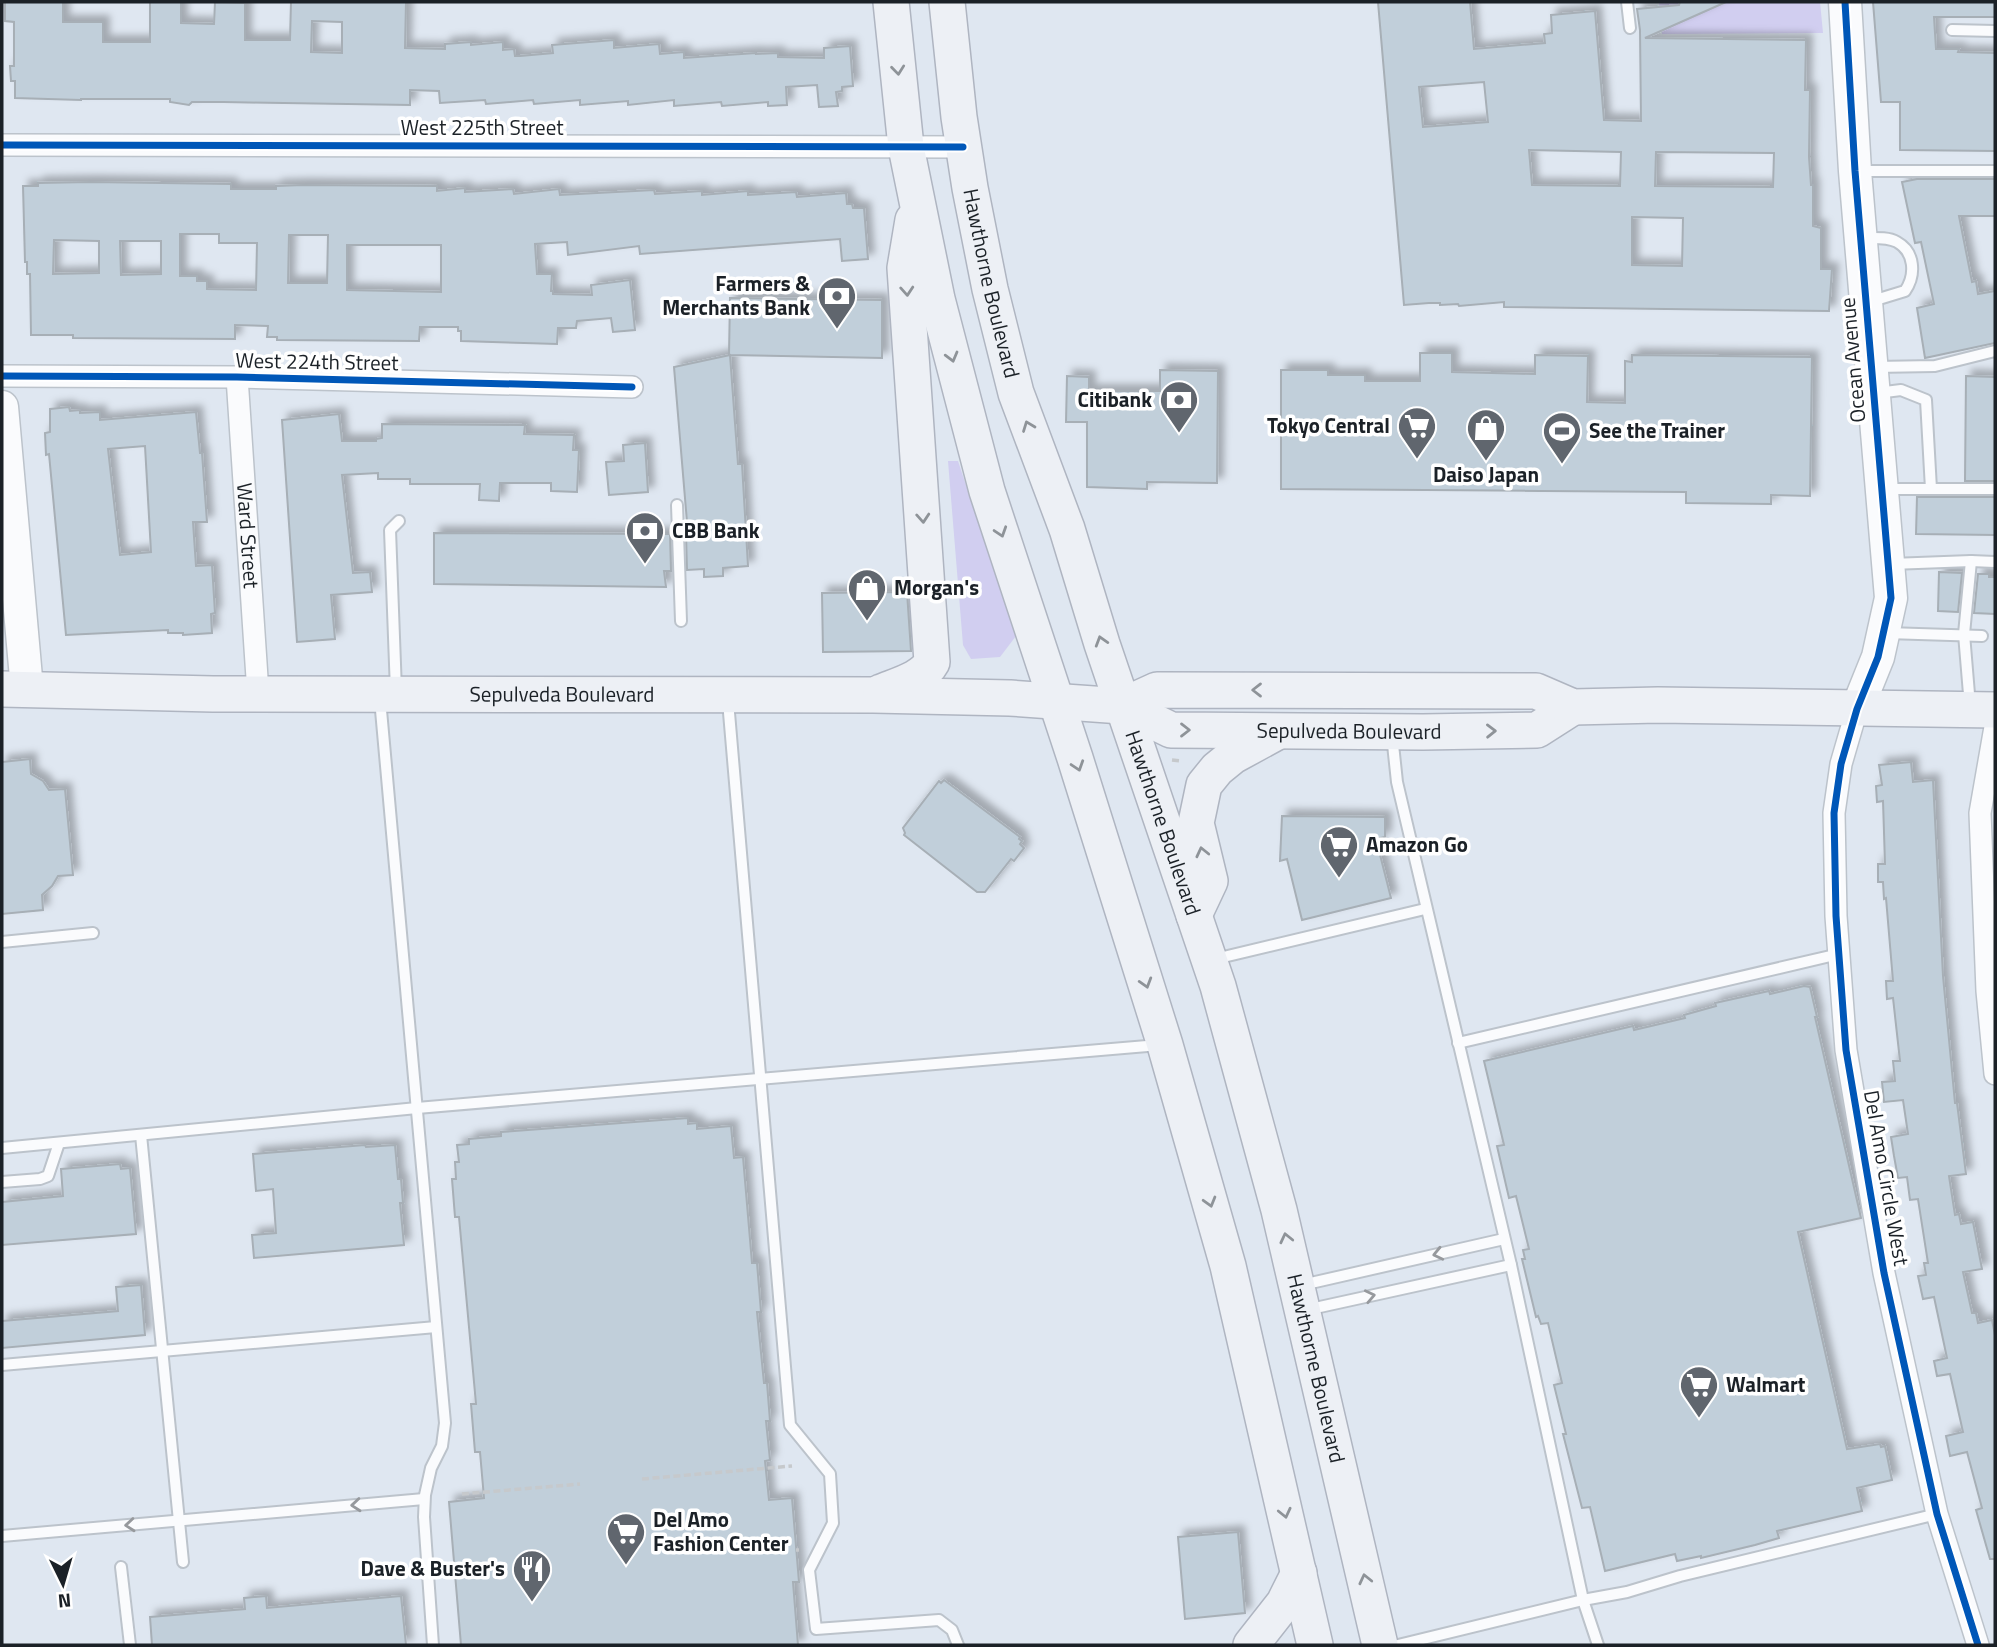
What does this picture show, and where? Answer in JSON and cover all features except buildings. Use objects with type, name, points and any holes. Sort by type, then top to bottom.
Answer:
[{"type":"main road","points":[[891,2],[906,147],[937,299],[987,491],[1165,1045],[1228,1266],[1315,1645]]},
{"type":"main road","name":"Hawthorne Boulevard","points":[[947,2],[963,147],[990,289],[1016,393],[1067,529],[1122,706],[1209,961],[1279,1210],[1380,1645]]},
{"type":"main road","points":[[873,695],[918,676],[929,669],[932,662],[905,268],[916,200]]},
{"type":"main road","name":"Sepulveda Boulevard","points":[[14,689],[1010,698],[1122,706],[1171,730],[1537,730],[1573,707]]},
{"type":"main road","name":"Sepulveda Boulevard","points":[[1122,706],[1157,690],[1536,691],[1573,707],[1658,705],[1857,709],[1987,716]]},
{"type":"main road","points":[[1194,915],[1210,881],[1196,823],[1204,785],[1217,769],[1233,756],[1280,730]]},
{"type":"main road","points":[[1251,1645],[1284,1603],[1299,1573]]},
{"type":"street","name":"Ocean Avenue","points":[[1845,2],[1855,171],[1891,598],[1878,657],[1857,709]]},
{"type":"street","name":"West 225th Street","points":[[2,145],[963,147]]},
{"type":"street","name":"West 224th Street","points":[[2,376],[237,377],[632,387]]},
{"type":"street","name":"Ward Street","points":[[237,377],[258,693]]},
{"type":"street","points":[[2,407],[14,689]]},
{"type":"street","name":"Del Amo Circle West","points":[[1857,709],[1841,764],[1834,813],[1839,954],[1846,1050],[1884,1273],[1937,1514],[1978,1645]]},
{"type":"street","points":[[1987,716],[1980,813],[1995,1074]]},
{"type":"lane","points":[[1628,2],[1630,28]]},
{"type":"lane","points":[[1952,30],[1995,31]]},
{"type":"lane","points":[[1855,171],[1995,171]]},
{"type":"lane","points":[[1861,238],[1896,242],[1909,254],[1913,271],[1905,291],[1866,303]]},
{"type":"lane","points":[[1873,380],[1995,351]]},
{"type":"lane","points":[[1873,380],[1926,400],[1931,489]]},
{"type":"lane","points":[[1882,489],[1995,489]]},
{"type":"lane","points":[[677,505],[681,621]]},
{"type":"lane","points":[[399,521],[390,530],[388,694],[417,1108],[445,1423],[442,1446],[431,1468],[424,1499],[433,1645]]},
{"type":"lane","points":[[1971,561],[1964,634],[1987,716]]},
{"type":"lane","points":[[1888,564],[1995,562]]},
{"type":"lane","points":[[1885,633],[1982,636]]},
{"type":"lane","points":[[727,695],[790,1425],[830,1474],[833,1523],[809,1570],[816,1629],[939,1620],[952,1630],[958,1645]]},
{"type":"lane","points":[[1392,732],[1396,782],[1511,1265],[1583,1600],[1598,1645]]},
{"type":"lane","points":[[1209,961],[1425,909]]},
{"type":"lane","points":[[2,942],[93,933]]},
{"type":"lane","points":[[1458,1044],[1839,954]]},
{"type":"lane","points":[[2,1148],[417,1108],[1165,1045]]},
{"type":"lane","points":[[141,1135],[183,1562]]},
{"type":"lane","points":[[2,1182],[40,1179],[48,1175],[59,1143]]},
{"type":"lane","points":[[1300,1298],[1504,1239]]},
{"type":"lane","points":[[1300,1298],[1511,1265]]},
{"type":"lane","points":[[2,1365],[436,1326]]},
{"type":"lane","points":[[2,1536],[424,1499]]},
{"type":"lane","points":[[1398,1645],[1583,1600],[1627,1592],[1679,1576],[1937,1514]]},
{"type":"lane","points":[[121,1567],[130,1645]]},
{"type":"path","points":[[1172,760],[1182,761]]},
{"type":"path","points":[[642,1479],[792,1466]]},
{"type":"path","points":[[462,1494],[580,1484]]},
{"type":"shaded area","points":[[1659,2],[1820,2],[1823,33],[1662,34]]},
{"type":"shaded area","points":[[948,461],[958,461],[1016,636],[1000,657],[971,659],[963,645]]},
{"type":"cycle path","points":[[1845,2],[1855,171],[1891,598],[1878,657],[1857,709],[1841,764],[1834,813],[1836,916],[1846,1050],[1884,1273],[1937,1514],[1978,1645]]},
{"type":"cycle path","points":[[2,145],[963,147]]},
{"type":"cycle path","points":[[2,376],[237,377],[632,387]]},
{"type":"place","name":"Farmers & Merchants Bank","points":[[837,330]]},
{"type":"place","name":"Citibank","points":[[1179,434]]},
{"type":"place","name":"Tokyo Central","points":[[1417,460]]},
{"type":"place","name":"Daiso Japan","points":[[1486,462]]},
{"type":"place","name":"See the Trainer","points":[[1562,465]]},
{"type":"place","name":"CBB Bank","points":[[645,565]]},
{"type":"place","name":"Morgan's","points":[[867,622]]},
{"type":"place","name":"Amazon Go","points":[[1339,879]]},
{"type":"place","name":"Walmart","points":[[1699,1419]]},
{"type":"place","name":"Del Amo Fashion Center","points":[[626,1566]]},
{"type":"place","name":"Dave & Buster's","points":[[532,1603]]}]
